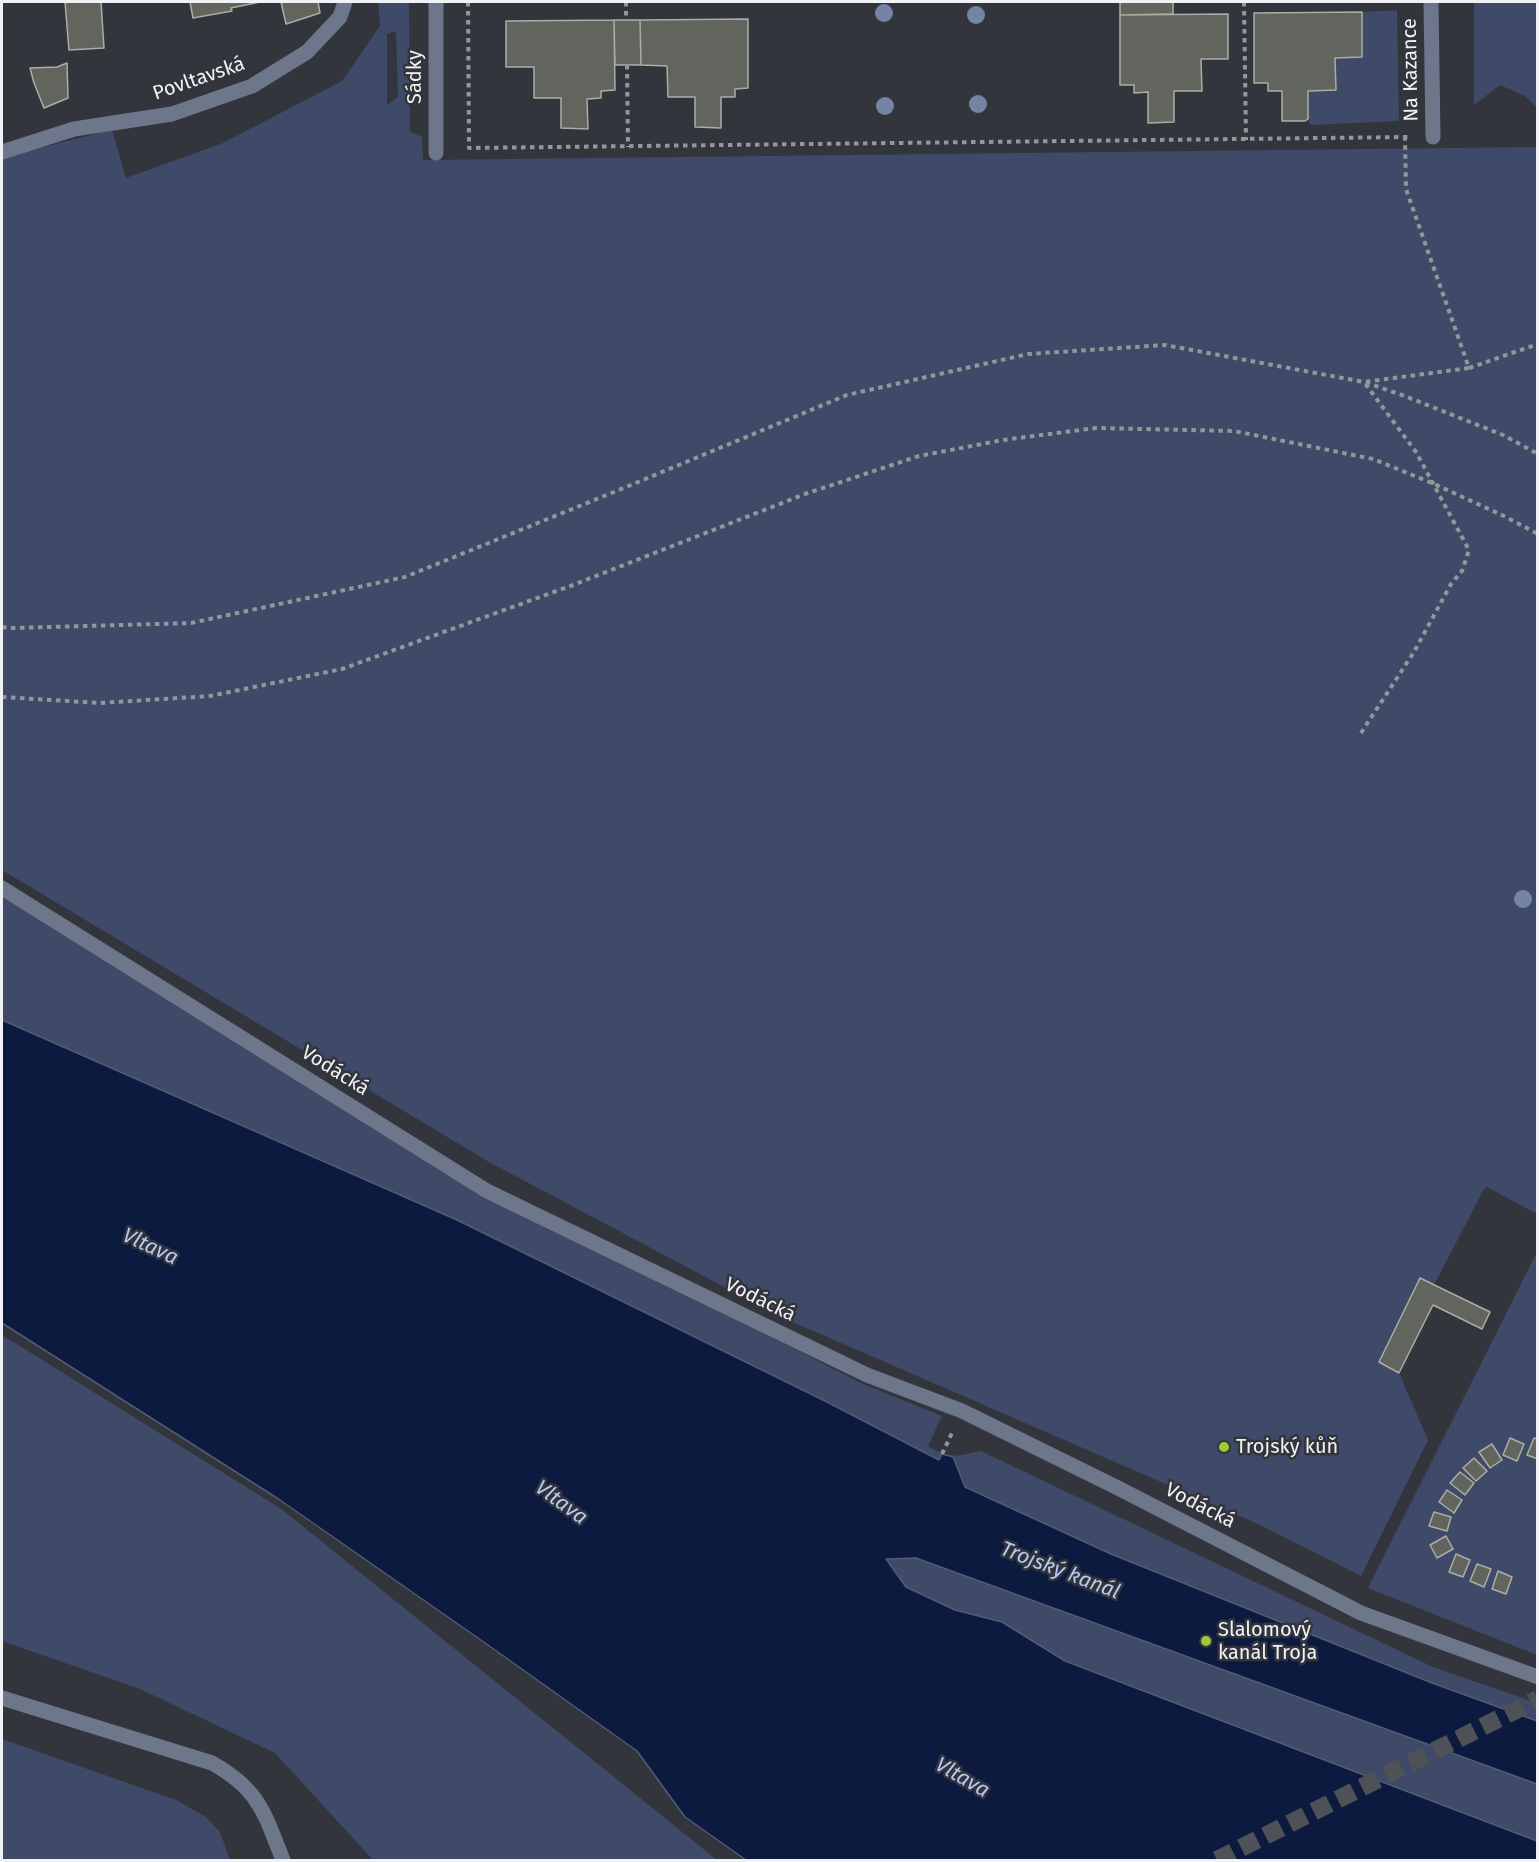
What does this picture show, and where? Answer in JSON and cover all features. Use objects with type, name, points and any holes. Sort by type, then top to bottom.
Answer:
[{"type":"street","name":"Povltavská","points":[[2,152],[74,129],[172,114],[252,86],[307,52],[340,16],[345,2]]},
{"type":"street","name":"Sádky","points":[[436,2],[436,153]]},
{"type":"street","name":"Na Kazance","points":[[1431,2],[1433,137]]},
{"type":"street","name":"Vodácká","points":[[2,888],[487,1191],[867,1375],[962,1411],[1361,1612],[1538,1677]]},
{"type":"street","points":[[2,1698],[204,1760],[220,1767],[241,1781],[253,1794],[262,1808],[283,1860]]},
{"type":"path","points":[[468,2],[469,148],[1433,137]]},
{"type":"path","points":[[626,2],[627,20]]},
{"type":"path","points":[[1244,2],[1246,140]]},
{"type":"path","points":[[627,64],[628,147]]},
{"type":"path","points":[[1405,138],[1406,189],[1469,368]]},
{"type":"path","points":[[1364,382],[1469,368],[1538,344]]},
{"type":"path","points":[[2,627],[191,623],[405,577],[847,395],[1028,354],[1165,345],[1364,382],[1402,394],[1503,435],[1538,454]]},
{"type":"path","points":[[1361,733],[1414,652],[1451,584],[1462,571],[1469,550],[1416,452],[1364,382]]},
{"type":"path","points":[[2,696],[100,703],[210,696],[342,669],[573,585],[805,494],[919,456],[1003,440],[1096,428],[1234,431],[1373,459],[1432,483],[1538,534]]},
{"type":"shaded area","points":[[378,2],[409,2],[410,131],[422,137],[423,160],[1536,147],[1537,1214],[1487,1187],[1484,1189],[1434,1285],[1420,1278],[1379,1362],[1399,1373],[1428,1440],[1361,1576],[1260,1525],[779,1316],[489,1162],[2,870],[2,157],[112,130],[126,178],[223,143],[342,81],[380,26]],"holes":[[[396,31],[398,97],[387,105],[387,34]]]},
{"type":"shaded area","points":[[1474,2],[1537,2],[1537,108],[1525,96],[1500,85],[1474,105]]},
{"type":"shaded area","points":[[1397,10],[1399,121],[1310,125],[1308,91],[1335,58],[1362,57],[1362,12]]},
{"type":"shaded area","points":[[2,888],[487,1191],[863,1384],[942,1416],[928,1446],[954,1456],[981,1451],[1433,1667],[1537,1703],[1537,1841],[1094,1673],[1065,1661],[1002,1622],[955,1610],[906,1587],[886,1559],[457,1220],[2,1020]]},
{"type":"shaded area","points":[[1537,1252],[1537,1655],[1368,1588]]},
{"type":"shaded area","points":[[2,1335],[280,1508],[717,1860],[373,1860],[275,1753],[140,1689],[2,1641]]},
{"type":"shaded area","points":[[2,1739],[176,1800],[206,1817],[220,1832],[230,1860],[2,1860]]},
{"type":"water","points":[[2,1020],[457,1220],[827,1402],[939,1460],[942,1454],[953,1457],[965,1487],[1111,1554],[1432,1683],[1537,1721],[1537,1784],[916,1558],[886,1559],[906,1587],[955,1610],[1002,1622],[1065,1661],[1537,1841],[1537,1860],[746,1860],[685,1817],[637,1751],[280,1500],[2,1323]]},
{"type":"building","points":[[65,2],[101,2],[104,48],[69,50]]},
{"type":"building","points":[[190,2],[260,2],[231,8],[232,11],[193,18]]},
{"type":"building","points":[[281,2],[318,2],[320,13],[286,24]]},
{"type":"building","points":[[1120,2],[1173,2],[1173,14],[1120,15]]},
{"type":"building","points":[[1362,12],[1362,57],[1335,58],[1336,90],[1308,91],[1308,119],[1282,121],[1282,91],[1268,91],[1268,83],[1254,83],[1254,13]]},
{"type":"building","points":[[1228,14],[1228,59],[1201,59],[1202,91],[1174,91],[1174,122],[1148,123],[1148,92],[1134,93],[1134,85],[1120,85],[1120,15]]},
{"type":"building","points":[[748,19],[748,88],[735,89],[735,97],[721,97],[721,128],[695,127],[695,97],[668,97],[667,66],[641,65],[640,20]]},
{"type":"building","points":[[614,20],[615,90],[601,91],[601,98],[587,99],[588,129],[561,128],[561,98],[534,98],[534,67],[506,67],[506,21]]},
{"type":"building","points":[[614,20],[640,20],[641,65],[615,65]]},
{"type":"building","points":[[67,63],[68,98],[44,108],[30,68],[57,67]]},
{"type":"building","points":[[1420,1278],[1490,1312],[1482,1329],[1433,1305],[1399,1373],[1379,1362]]},
{"type":"building","points":[[1510,1438],[1524,1444],[1517,1461],[1503,1455]]},
{"type":"building","points":[[1534,1438],[1538,1439],[1538,1459],[1527,1455]]},
{"type":"building","points":[[1492,1444],[1502,1460],[1490,1468],[1479,1452]]},
{"type":"building","points":[[1474,1458],[1487,1471],[1476,1481],[1463,1468]]},
{"type":"building","points":[[1460,1472],[1474,1483],[1465,1495],[1450,1483]]},
{"type":"building","points":[[1447,1490],[1462,1500],[1454,1513],[1439,1502]]},
{"type":"building","points":[[1434,1512],[1451,1517],[1447,1531],[1429,1526]]},
{"type":"building","points":[[1446,1536],[1453,1549],[1437,1558],[1430,1545]]},
{"type":"building","points":[[1456,1554],[1470,1560],[1463,1577],[1449,1572]]},
{"type":"building","points":[[1477,1564],[1491,1569],[1484,1587],[1470,1581]]},
{"type":"building","points":[[1498,1571],[1512,1577],[1506,1594],[1492,1589]]},
{"type":"tunnel","points":[[1217,1860],[1538,1699]]},
{"type":"place","name":"Trojský kůň","points":[[1224,1447]]},
{"type":"place","name":"Slalomový kanál Troja","points":[[1206,1641]]},
{"type":"water label","name":"Vltava","points":[[150,1247]]},
{"type":"water label","name":"Vltava","points":[[561,1503]]},
{"type":"water label","name":"Trojský kanál","points":[[1060,1571]]},
{"type":"water label","name":"Vltava","points":[[962,1778]]}]
